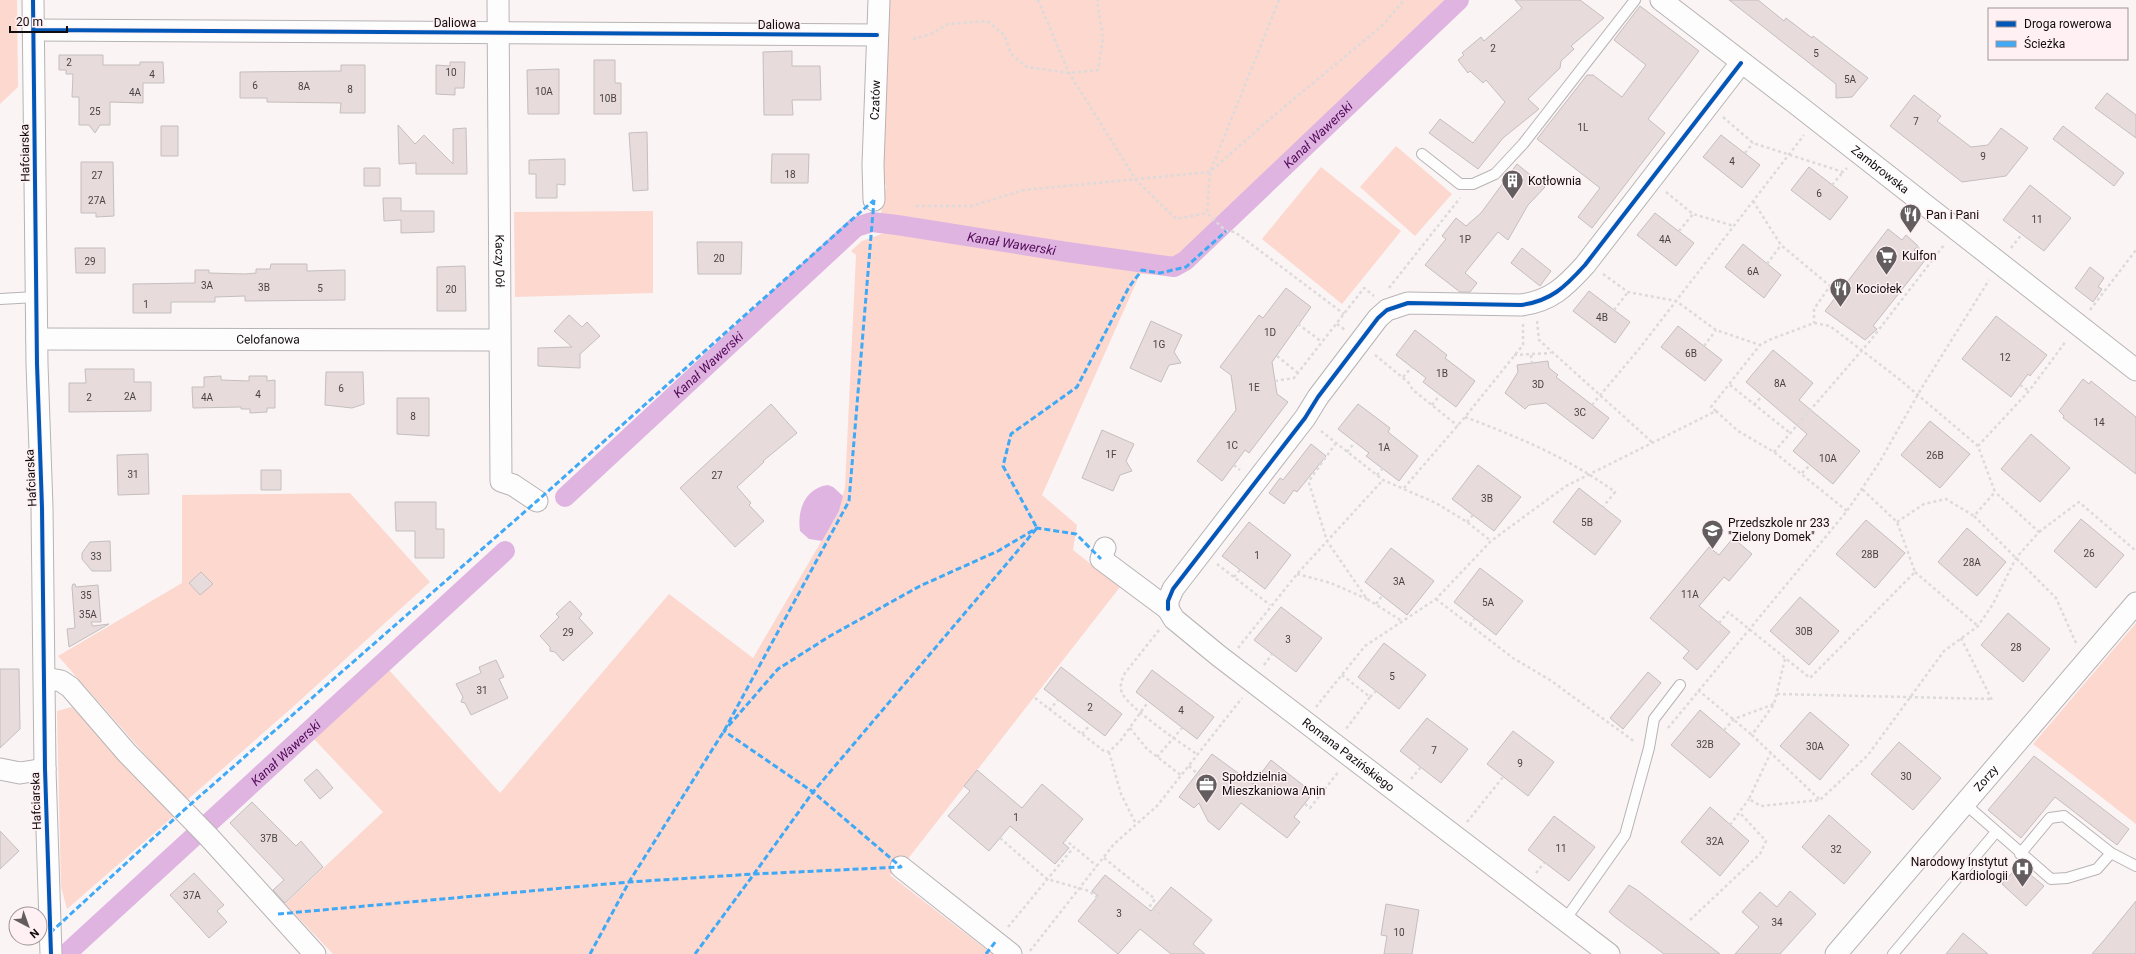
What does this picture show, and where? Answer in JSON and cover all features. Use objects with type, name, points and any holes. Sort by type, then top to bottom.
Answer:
[{"type":"street","name":"Hafciarska","points":[[33,0],[38,442],[42,478],[45,769],[51,953]]},
{"type":"street","name":"Kaczy Dół","points":[[498,0],[501,481],[513,485],[537,500]]},
{"type":"street","name":"Czatów","points":[[874,200],[879,0]]},
{"type":"street","name":"Zambrowska","points":[[1661,0],[2136,370]]},
{"type":"street","name":"Daliowa","points":[[34,30],[877,35]]},
{"type":"street","points":[[1169,612],[1168,601],[1173,589],[1305,418],[1318,397],[1359,341],[1378,318],[1385,304],[1408,303],[1521,306],[1538,303],[1555,294],[1566,285],[1588,260],[1741,63]]},
{"type":"street","name":"Celofanowa","points":[[37,339],[500,340]]},
{"type":"street","name":"Romana Pazińskiego","points":[[1105,548],[1102,559],[1169,612],[1227,662],[1610,954]]},
{"type":"street","name":"Zorzy","points":[[1836,954],[2136,603]]},
{"type":"street","points":[[45,678],[61,681],[70,687],[127,753],[208,836],[315,954]]},
{"type":"street","points":[[0,769],[20,773],[45,769]]},
{"type":"street","points":[[901,867],[1004,948]]},
{"type":"lane","points":[[1422,154],[1460,184],[1472,184],[1486,180],[1504,167],[1636,0]]},
{"type":"lane","points":[[0,299],[36,297]]},
{"type":"lane","points":[[1564,920],[1625,835],[1649,748],[1654,719],[1680,685]]},
{"type":"lane","points":[[1964,803],[2020,854],[2051,879],[2058,880],[2097,870],[2110,853]]},
{"type":"lane","points":[[2020,854],[2050,818],[2064,816],[2110,853],[2136,866]]},
{"type":"lane","points":[[1893,954],[1996,832]]},
{"type":"path","points":[[1038,0],[1069,73],[1136,180],[1176,219],[1207,213]]},
{"type":"path","points":[[913,39],[931,34],[948,24],[987,21],[1004,35],[1011,54],[1027,67],[1069,73],[1098,70],[1104,38],[1097,0]]},
{"type":"path","points":[[1279,0],[1210,172],[1207,213],[1226,231],[1236,232],[1344,314]]},
{"type":"path","points":[[916,206],[971,206],[1024,190],[1210,172],[1265,123],[1383,25],[1404,0]]},
{"type":"path","points":[[1721,115],[1753,143],[1843,172]]},
{"type":"path","points":[[1592,405],[1676,301],[1817,120]]},
{"type":"path","points":[[1745,154],[1753,143]]},
{"type":"path","points":[[1832,185],[1859,154]]},
{"type":"path","points":[[1275,381],[1294,378],[1364,288],[1385,304],[1472,184]]},
{"type":"path","points":[[1663,190],[1693,214],[1734,226]]},
{"type":"path","points":[[1753,201],[1780,246],[1830,286],[1814,309],[1814,323]]},
{"type":"path","points":[[1679,231],[1693,214]]},
{"type":"path","points":[[1774,452],[1861,349],[1870,341],[1955,229]]},
{"type":"path","points":[[1436,599],[1513,658],[1550,680],[1634,740],[1640,748],[1656,750],[1663,734],[1698,690],[1847,511],[1879,463],[1918,395],[1999,262],[2022,234]]},
{"type":"path","points":[[1767,264],[1780,246]]},
{"type":"path","points":[[1917,247],[1933,259]]},
{"type":"path","points":[[1978,446],[2029,391],[2136,250]]},
{"type":"path","points":[[1600,271],[1628,292],[1676,301],[1716,330],[1760,345]]},
{"type":"path","points":[[1614,310],[1628,292]]},
{"type":"path","points":[[1537,314],[1539,340],[1551,353],[1601,395],[1605,401],[1653,443]]},
{"type":"path","points":[[1404,488],[1458,426],[1523,345],[1522,317]]},
{"type":"path","points":[[1847,511],[1802,473],[1774,452],[1738,431],[1711,407],[1730,385],[1760,345],[1814,323],[1830,326],[1861,349],[1978,446],[1995,492],[2039,532]]},
{"type":"path","points":[[1298,324],[1322,342]]},
{"type":"path","points":[[1337,324],[1404,377],[1413,390],[1458,426]]},
{"type":"path","points":[[1704,346],[1716,330]]},
{"type":"path","points":[[1513,356],[1551,353]]},
{"type":"path","points":[[1531,354],[1532,363]]},
{"type":"path","points":[[1277,356],[1298,373]]},
{"type":"path","points":[[1404,377],[1412,367]]},
{"type":"path","points":[[1730,385],[1790,434]]},
{"type":"path","points":[[2020,385],[2029,391]]},
{"type":"path","points":[[1432,405],[1440,395]]},
{"type":"path","points":[[1754,405],[1762,396]]},
{"type":"path","points":[[1305,722],[1365,646],[1436,599],[1491,541],[1566,486],[1716,411]]},
{"type":"path","points":[[1465,417],[1522,438],[1590,473],[1615,492],[1603,507]]},
{"type":"path","points":[[1305,418],[1383,480],[1393,486],[1404,488],[1436,503],[1467,522],[1491,541]]},
{"type":"path","points":[[1347,452],[1355,442]]},
{"type":"path","points":[[1336,443],[1309,483],[1328,541],[1368,600]]},
{"type":"path","points":[[1802,473],[1810,465]]},
{"type":"path","points":[[1377,475],[1383,468]]},
{"type":"path","points":[[1227,662],[1270,605],[1383,480]]},
{"type":"path","points":[[1862,489],[1897,522],[1915,572],[1978,626]]},
{"type":"path","points":[[1974,516],[1995,492]]},
{"type":"path","points":[[1897,522],[1924,504],[1946,499],[1974,516],[2056,598],[2085,662]]},
{"type":"path","points":[[1749,799],[1761,806],[1820,800],[1868,755],[1944,651],[1978,626],[1993,604],[2016,558],[2039,532],[2079,502],[2136,551]]},
{"type":"path","points":[[1467,522],[1473,515]]},
{"type":"path","points":[[1202,552],[1270,605]]},
{"type":"path","points":[[1234,577],[1240,570]]},
{"type":"path","points":[[1719,623],[1728,612],[1810,678],[1915,572]]},
{"type":"path","points":[[1297,574],[1331,583],[1376,604],[1402,621]]},
{"type":"path","points":[[1376,604],[1382,596]]},
{"type":"path","points":[[1169,612],[1122,679],[1121,686],[1124,696],[1141,712],[1198,755]]},
{"type":"path","points":[[1470,625],[1475,618]]},
{"type":"path","points":[[1961,638],[1993,702]]},
{"type":"path","points":[[1752,735],[1774,704],[1785,658]]},
{"type":"path","points":[[1342,675],[1370,697]]},
{"type":"path","points":[[1028,954],[1114,844],[1157,806],[1254,683]]},
{"type":"path","points":[[1698,690],[1734,719],[1771,752],[1820,800]]},
{"type":"path","points":[[1305,804],[1310,808],[1370,697],[1376,691]]},
{"type":"path","points":[[1777,694],[1991,699]]},
{"type":"path","points":[[1035,698],[1104,751],[1109,752]]},
{"type":"path","points":[[1049,710],[1058,700]]},
{"type":"path","points":[[1109,752],[1117,746],[1148,702]]},
{"type":"path","points":[[1724,730],[1734,719],[1774,704]]},
{"type":"path","points":[[1082,734],[1090,725]]},
{"type":"path","points":[[1130,728],[1147,749],[1182,776]]},
{"type":"path","points":[[1157,757],[1182,728]]},
{"type":"path","points":[[1109,752],[1121,794],[1136,824]]},
{"type":"path","points":[[1730,825],[1749,799],[1771,752]]},
{"type":"path","points":[[1189,766],[1201,776]]},
{"type":"path","points":[[1455,836],[1503,777]]},
{"type":"path","points":[[1690,920],[1760,854],[1766,842],[1740,813]]},
{"type":"path","points":[[1000,838],[1047,879],[1089,892],[1099,899]]},
{"type":"path","points":[[1064,839],[1097,866]]},
{"type":"path","points":[[1004,948],[1047,879],[1074,847]]},
{"type":"path","points":[[1104,858],[1155,899],[1150,906],[1160,914]]},
{"type":"shaded area","points":[[0,0],[17,0],[18,87],[0,104]]},
{"type":"shaded area","points":[[889,0],[1448,0],[1213,229],[1223,237],[1189,269],[1164,275],[1140,274],[1042,495],[1077,525],[1073,550],[1120,587],[907,860],[890,875],[992,954],[333,954],[285,904],[383,812],[313,738],[389,670],[500,793],[669,594],[753,658],[839,511],[845,487],[856,255],[851,251],[862,241],[884,233],[880,218],[886,186],[879,168]]},
{"type":"shaded area","points":[[1396,146],[1452,194],[1415,236],[1360,187]]},
{"type":"shaded area","points":[[1321,167],[1401,231],[1342,304],[1262,239]]},
{"type":"shaded area","points":[[653,211],[653,293],[515,297],[514,212]]},
{"type":"shaded area","points":[[828,485],[833,487],[843,496],[839,511],[822,541],[809,539],[800,531],[799,523],[801,508],[808,495],[820,487]]},
{"type":"shaded area","points":[[350,493],[430,582],[295,705],[186,801],[58,656],[182,583],[182,495]]},
{"type":"shaded area","points":[[2136,623],[2136,824],[2033,744]]},
{"type":"shaded area","points":[[72,707],[175,815],[67,909],[61,887],[57,711]]},
{"type":"building","points":[[1515,0],[1580,0],[1604,18],[1571,46],[1574,49],[1561,61],[1560,68],[1528,99],[1539,109],[1503,138],[1478,169],[1429,133],[1440,119],[1473,143],[1505,102],[1486,80],[1483,83],[1470,71],[1468,73],[1458,60],[1464,55],[1462,53],[1481,37],[1484,41],[1522,8]]},
{"type":"building","points":[[1729,0],[1758,0],[1784,21],[1786,18],[1812,38],[1813,36],[1868,78],[1852,97],[1836,98],[1836,84]]},
{"type":"building","points":[[1640,6],[1699,51],[1648,119],[1665,133],[1592,228],[1578,217],[1600,188],[1537,139],[1587,75],[1593,75],[1622,97],[1646,65],[1614,40]]},
{"type":"building","points":[[792,51],[792,66],[820,66],[821,100],[792,100],[793,115],[764,115],[763,52]]},
{"type":"building","points":[[59,55],[103,55],[103,65],[140,65],[140,62],[163,62],[164,83],[143,83],[143,103],[110,102],[110,125],[100,125],[95,133],[89,125],[79,125],[79,97],[72,97],[73,74],[66,74],[66,70],[59,70]]},
{"type":"building","points":[[594,60],[615,60],[615,83],[621,83],[621,114],[594,114]]},
{"type":"building","points":[[450,62],[465,62],[464,88],[455,88],[455,95],[436,94],[436,65],[450,66]]},
{"type":"building","points":[[341,65],[365,65],[365,113],[340,113],[341,103],[267,102],[267,98],[240,98],[240,72],[341,71]]},
{"type":"building","points":[[559,69],[559,114],[528,114],[527,70]]},
{"type":"building","points":[[2107,93],[2136,115],[2136,138],[2095,108]]},
{"type":"building","points":[[1914,95],[1941,116],[1937,121],[1971,147],[1988,145],[2001,128],[2028,148],[2006,176],[1962,182],[1890,126]]},
{"type":"building","points":[[398,125],[415,144],[424,135],[453,164],[453,129],[466,128],[467,174],[416,174],[416,163],[399,164]]},
{"type":"building","points":[[161,126],[178,126],[178,156],[161,156]]},
{"type":"building","points":[[2063,126],[2124,173],[2114,186],[2053,139]]},
{"type":"building","points":[[647,132],[648,190],[633,191],[629,133]]},
{"type":"building","points":[[1721,135],[1760,165],[1742,188],[1703,157]]},
{"type":"building","points":[[772,154],[809,154],[808,183],[771,183]]},
{"type":"building","points":[[565,159],[565,185],[557,184],[557,198],[536,198],[536,174],[529,174],[529,160]]},
{"type":"building","points":[[81,162],[113,162],[114,216],[96,217],[96,213],[81,213]]},
{"type":"building","points":[[1517,164],[1545,187],[1528,205],[1508,240],[1498,232],[1465,273],[1477,283],[1470,292],[1460,292],[1425,265],[1446,239],[1442,236],[1456,218],[1466,226],[1481,213]]},
{"type":"building","points":[[1809,167],[1848,197],[1830,220],[1791,190]]},
{"type":"building","points":[[364,168],[380,168],[380,186],[364,186]]},
{"type":"building","points":[[2030,185],[2071,218],[2044,251],[2003,220]]},
{"type":"building","points":[[383,198],[401,198],[401,211],[434,211],[434,232],[401,233],[401,220],[384,221]]},
{"type":"building","points":[[1655,213],[1694,243],[1676,266],[1637,235]]},
{"type":"building","points":[[1888,229],[1902,240],[1906,235],[1918,246],[1914,250],[1926,259],[1873,326],[1877,329],[1865,340],[1825,311]]},
{"type":"building","points":[[697,242],[742,242],[741,274],[698,274]]},
{"type":"building","points":[[1743,244],[1781,275],[1764,298],[1725,267]]},
{"type":"building","points":[[75,248],[105,248],[105,273],[76,273]]},
{"type":"building","points":[[1522,248],[1551,271],[1540,286],[1511,263]]},
{"type":"building","points":[[271,264],[307,264],[307,271],[345,270],[345,300],[245,301],[245,296],[215,297],[215,302],[171,302],[171,313],[133,313],[133,284],[195,283],[195,270],[209,270],[209,273],[245,274],[256,273],[256,269],[270,269]]},
{"type":"building","points":[[465,266],[466,311],[437,311],[437,267]]},
{"type":"building","points":[[2090,267],[2104,278],[2098,287],[2102,289],[2093,302],[2075,288]]},
{"type":"building","points":[[1286,288],[1311,307],[1272,362],[1277,394],[1288,402],[1249,453],[1245,450],[1222,481],[1197,461],[1236,410],[1231,375],[1220,367],[1259,315],[1263,318]]},
{"type":"building","points":[[1589,291],[1630,322],[1615,343],[1573,311]]},
{"type":"building","points":[[569,315],[582,327],[587,322],[600,336],[580,354],[580,368],[538,366],[538,348],[572,347],[554,331]]},
{"type":"building","points":[[1996,316],[2047,355],[2030,376],[2028,374],[2011,397],[1962,359]]},
{"type":"building","points":[[1151,321],[1182,335],[1174,352],[1181,363],[1169,365],[1161,382],[1130,368]]},
{"type":"building","points":[[1678,326],[1722,360],[1705,381],[1661,347]]},
{"type":"building","points":[[1415,330],[1447,355],[1445,358],[1475,381],[1456,407],[1423,382],[1426,378],[1396,355]]},
{"type":"building","points":[[1773,350],[1813,383],[1799,400],[1860,451],[1833,484],[1793,451],[1807,434],[1746,382]]},
{"type":"building","points":[[1548,361],[1549,368],[1558,375],[1556,377],[1609,418],[1593,439],[1546,403],[1529,405],[1525,409],[1505,393],[1518,372],[1517,365]]},
{"type":"building","points":[[85,369],[134,369],[134,382],[151,382],[151,411],[69,412],[69,383],[86,383]]},
{"type":"building","points":[[326,372],[363,372],[364,404],[352,408],[325,405]]},
{"type":"building","points":[[221,376],[221,380],[249,381],[249,376],[267,376],[267,381],[275,380],[275,408],[267,408],[267,412],[250,413],[250,409],[241,409],[241,407],[193,408],[192,387],[204,387],[204,377]]},
{"type":"building","points":[[2083,379],[2089,384],[2091,381],[2136,417],[2136,474],[2063,418],[2064,416],[2059,411]]},
{"type":"building","points":[[397,398],[429,398],[429,436],[397,434]]},
{"type":"building","points":[[771,404],[797,433],[763,461],[764,462],[737,487],[751,503],[749,505],[764,521],[735,547],[680,488]]},
{"type":"building","points":[[1358,404],[1390,428],[1388,432],[1418,456],[1399,481],[1366,456],[1369,453],[1338,429]]},
{"type":"building","points":[[1930,421],[1970,454],[1940,488],[1901,455]]},
{"type":"building","points":[[1102,430],[1134,444],[1126,461],[1132,471],[1120,475],[1113,491],[1082,478]]},
{"type":"building","points":[[2031,434],[2070,468],[2040,502],[2001,469]]},
{"type":"building","points":[[1311,444],[1326,456],[1297,492],[1294,490],[1284,504],[1269,493],[1280,478],[1283,480]]},
{"type":"building","points":[[148,454],[149,494],[118,495],[117,455]]},
{"type":"building","points":[[1478,465],[1521,497],[1494,531],[1452,499]]},
{"type":"building","points":[[261,470],[281,470],[281,490],[261,490]]},
{"type":"building","points":[[1579,488],[1621,521],[1595,555],[1553,522]]},
{"type":"building","points":[[395,502],[436,502],[436,529],[444,529],[444,558],[415,558],[415,531],[396,531]]},
{"type":"building","points":[[2081,519],[2124,555],[2096,588],[2054,551]]},
{"type":"building","points":[[1866,520],[1905,553],[1875,588],[1836,554]]},
{"type":"building","points":[[1249,522],[1291,555],[1265,589],[1222,556]]},
{"type":"building","points":[[1967,528],[2006,562],[1977,596],[1938,562]]},
{"type":"building","points":[[1733,538],[1752,554],[1729,581],[1724,577],[1699,606],[1730,632],[1697,670],[1683,658],[1689,651],[1650,618],[1709,547],[1719,555]]},
{"type":"building","points":[[110,541],[111,571],[92,571],[82,559],[82,553],[90,542]]},
{"type":"building","points":[[1391,548],[1434,581],[1407,615],[1365,582]]},
{"type":"building","points":[[1480,568],[1523,601],[1496,635],[1454,602]]},
{"type":"building","points":[[201,572],[213,584],[200,595],[189,583]]},
{"type":"building","points":[[73,584],[75,584],[76,587],[98,585],[101,622],[91,622],[93,626],[109,624],[69,647],[67,629],[75,628]]},
{"type":"building","points":[[1800,597],[1839,631],[1809,665],[1770,631]]},
{"type":"building","points":[[570,601],[582,614],[579,618],[593,633],[563,661],[555,652],[550,651],[550,647],[540,636],[559,617],[556,614]]},
{"type":"building","points":[[1281,607],[1322,638],[1296,672],[1254,640]]},
{"type":"building","points":[[2008,613],[2050,649],[2023,682],[1981,645]]},
{"type":"building","points":[[1384,643],[1426,675],[1399,709],[1358,677]]},
{"type":"building","points":[[496,660],[504,677],[499,679],[508,698],[471,715],[465,703],[461,702],[463,697],[456,684],[481,673],[479,667]]},
{"type":"building","points":[[1061,667],[1122,714],[1105,736],[1044,689]]},
{"type":"building","points":[[0,669],[19,669],[20,729],[0,748]]},
{"type":"building","points":[[1152,670],[1214,717],[1197,739],[1136,692]]},
{"type":"building","points":[[1648,672],[1661,683],[1623,729],[1610,718]]},
{"type":"building","points":[[1700,710],[1740,744],[1710,778],[1671,745]]},
{"type":"building","points":[[1810,712],[1849,745],[1820,780],[1780,746]]},
{"type":"building","points":[[1427,718],[1468,749],[1441,783],[1400,751]]},
{"type":"building","points":[[1513,731],[1554,762],[1528,796],[1487,764]]},
{"type":"building","points":[[1899,742],[1941,778],[1913,810],[1871,774]]},
{"type":"building","points":[[1212,754],[1253,784],[1271,760],[1313,793],[1294,817],[1300,822],[1287,838],[1241,803],[1219,830],[1208,821],[1199,803],[1194,808],[1179,797]]},
{"type":"building","points":[[2034,756],[2129,829],[2117,845],[2055,797],[2021,838],[1988,810]]},
{"type":"building","points":[[317,769],[333,788],[320,799],[304,780]]},
{"type":"building","points":[[977,770],[1022,808],[1042,784],[1083,819],[1063,843],[1069,848],[1055,864],[1010,826],[989,851],[948,816],[970,791],[964,786]]},
{"type":"building","points":[[252,802],[296,846],[301,841],[323,867],[285,903],[273,890],[284,880],[230,823]]},
{"type":"building","points":[[1710,807],[1749,841],[1720,876],[1681,842]]},
{"type":"building","points":[[1829,815],[1871,852],[1844,884],[1802,847]]},
{"type":"building","points":[[1554,816],[1595,847],[1569,881],[1528,850]]},
{"type":"building","points":[[0,831],[19,851],[0,869]]},
{"type":"building","points":[[2019,865],[2044,886],[2026,906],[2002,884]]},
{"type":"building","points":[[194,873],[224,905],[217,911],[227,922],[209,938],[170,895]]},
{"type":"building","points":[[1105,875],[1151,911],[1171,887],[1212,920],[1193,944],[1205,954],[1171,954],[1140,929],[1118,954],[1078,921],[1098,896],[1092,891]]},
{"type":"building","points":[[1629,885],[1720,954],[1664,954],[1616,918],[1609,912]]},
{"type":"building","points":[[1790,891],[1816,914],[1780,954],[1735,954],[1759,927],[1742,912],[1760,892],[1777,907]]},
{"type":"building","points":[[2136,901],[2136,954],[2092,954],[2105,939]]},
{"type":"building","points":[[1386,904],[1419,910],[1412,954],[1384,954],[1387,936],[1381,935]]},
{"type":"building","points":[[1963,933],[1988,954],[1946,954]]},
{"type":"waterway","name":"Kanał Wawerski","points":[[565,497],[856,227],[872,222],[897,225],[1067,252],[1174,267],[1185,261],[1459,0]]},
{"type":"waterway","name":"Kanał Wawerski","points":[[66,954],[505,551]]},
{"type":"marked path","points":[[50,933],[184,810],[537,501],[874,200]]},
{"type":"marked path","points":[[590,954],[629,882],[724,731],[849,501],[874,200]]},
{"type":"marked path","points":[[278,914],[629,882],[754,874],[813,792],[1037,528],[1003,466],[1011,434],[1077,387],[1129,287],[1142,270],[1160,273],[1186,267],[1226,231]]},
{"type":"marked path","points":[[695,954],[754,874],[901,867],[813,792],[724,731],[778,669],[830,636],[920,586],[998,551],[1037,528],[1076,534],[1101,559]]},
{"type":"marked path","points":[[986,954],[996,941]]},
{"type":"cycle path","points":[[33,0],[37,364],[42,508],[45,769],[51,954]]},
{"type":"cycle path","points":[[33,30],[877,35]]},
{"type":"cycle path","points":[[1168,609],[1168,601],[1173,589],[1305,418],[1318,397],[1378,318],[1387,310],[1408,303],[1521,305],[1541,300],[1557,292],[1585,265],[1741,63]]},
{"type":"place","name":"Kotłownia","points":[[1512,200]]},
{"type":"place","name":"Pan i Pani","points":[[1910,234]]},
{"type":"place","name":"Kulfon","points":[[1887,276]]},
{"type":"place","name":"Kociołek","points":[[1841,308]]},
{"type":"place","name":"Przedszkole nr 233 \"Zielony Domek\"","points":[[1712,550]]},
{"type":"place","name":"Społdzielnia Mieszkaniowa Anin","points":[[1206,804]]},
{"type":"place","name":"Narodowy Instytut Kardiologii","points":[[2023,888]]}]
